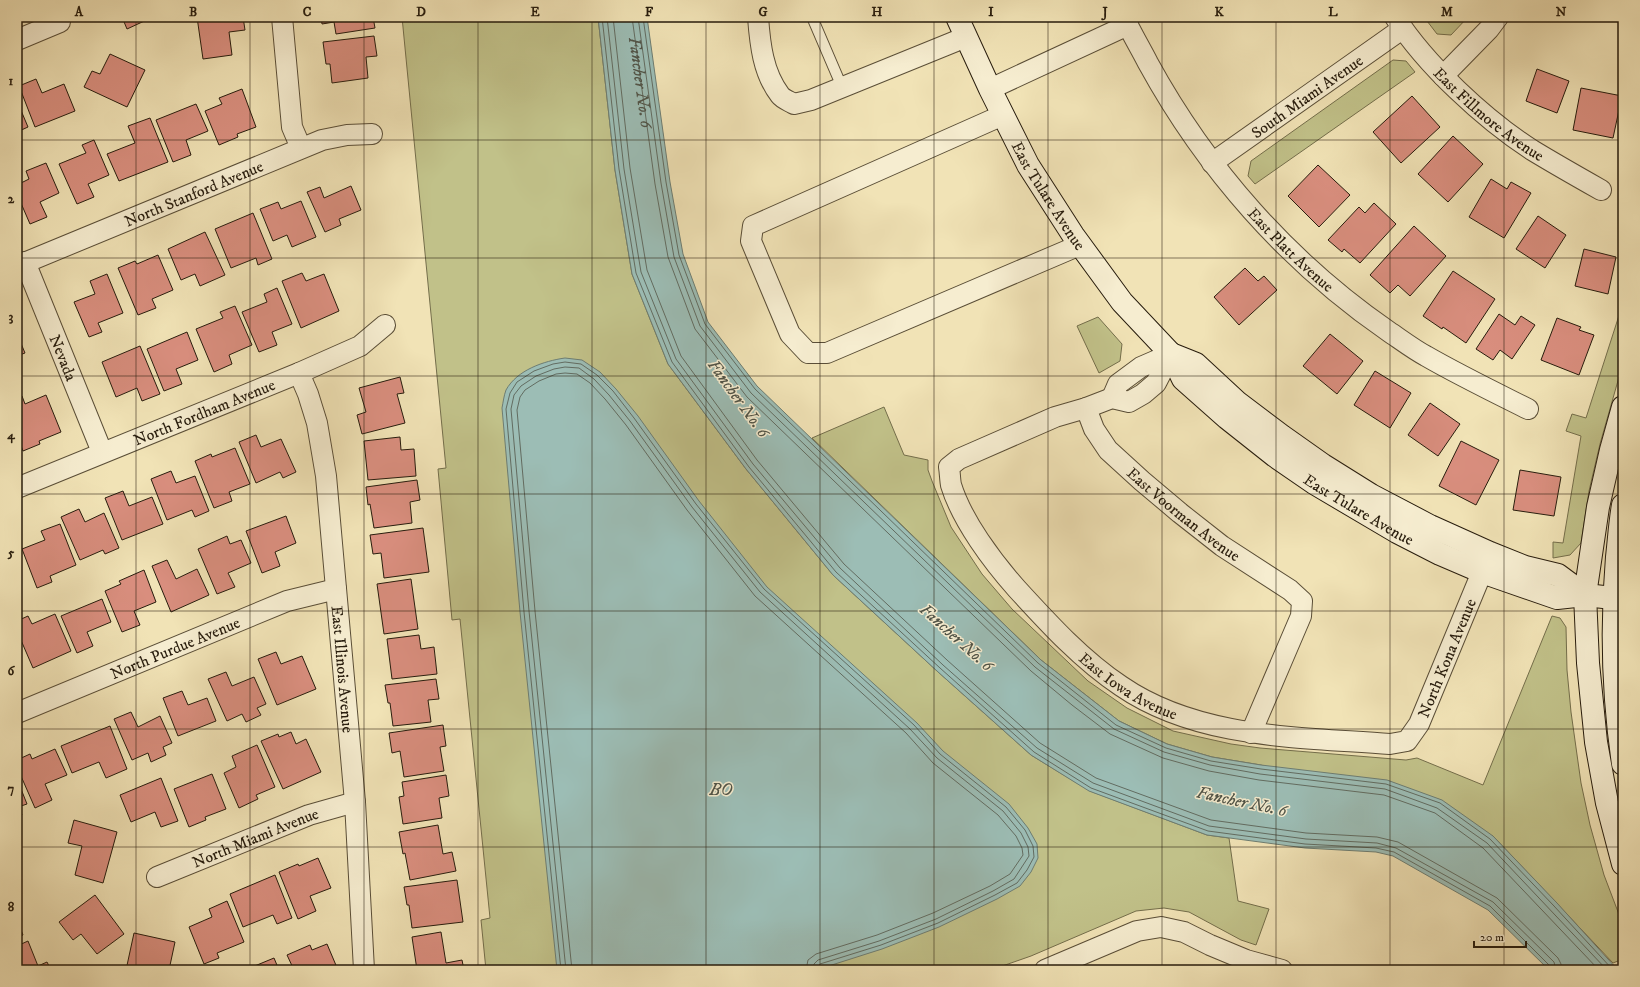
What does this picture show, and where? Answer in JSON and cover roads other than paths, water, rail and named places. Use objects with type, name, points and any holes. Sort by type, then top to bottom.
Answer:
[{"type":"street","points":[[282,17],[292,127],[301,148]]},
{"type":"street","points":[[758,17],[760,46],[768,73],[781,97],[794,104],[811,100],[966,37]]},
{"type":"street","name":"East Tulare Avenue","points":[[957,17],[990,89],[1028,165],[1080,245],[1122,302],[1171,354],[1183,379],[1227,418],[1275,456],[1314,484],[1397,532],[1440,554],[1482,572],[1557,598],[1585,595],[1613,598]]},
{"type":"street","points":[[1443,76],[1489,29],[1498,17]]},
{"type":"street","points":[[990,89],[1126,21]]},
{"type":"street","name":"East Platt Avenue","points":[[1126,21],[1171,102],[1212,163],[1274,236],[1325,283],[1365,314],[1425,356],[1528,409]]},
{"type":"street","points":[[17,40],[60,22]]},
{"type":"street","name":"East Fillmore Avenue","points":[[1398,23],[1443,76],[1496,124],[1531,149],[1601,190]]},
{"type":"street","name":"South Miami Avenue","points":[[1212,163],[1398,23]]},
{"type":"street","points":[[1003,115],[753,226],[751,241],[790,334],[808,353],[827,353],[1080,245]]},
{"type":"street","name":"North Stanford Avenue","points":[[21,264],[322,140],[347,135],[372,134]]},
{"type":"street","name":"Nevada","points":[[21,264],[102,452]]},
{"type":"street","name":"North Fordham Avenue","points":[[17,488],[102,452],[300,373],[360,346],[385,324]]},
{"type":"street","points":[[1086,408],[1112,398],[1129,402],[1143,394],[1156,383],[1171,354]]},
{"type":"street","name":"East Tulare Avenue","points":[[1171,354],[1196,364],[1237,402],[1323,465],[1371,495],[1430,526],[1490,553],[1525,567],[1558,575],[1585,595]]},
{"type":"street","name":"East Illinois Avenue","points":[[300,373],[317,423],[326,476],[355,802],[364,970]]},
{"type":"street","points":[[1623,407],[1611,450],[1598,507],[1585,595],[1588,663],[1596,742],[1607,803],[1623,864]]},
{"type":"street","name":"East Iowa Avenue","points":[[1086,408],[1048,420],[960,459],[949,467],[951,484],[957,499],[986,551],[1007,578],[1034,608],[1089,662],[1122,687],[1153,704],[1184,717],[1251,733],[1390,744],[1408,741]]},
{"type":"street","name":"East Voorman Avenue","points":[[1086,408],[1094,429],[1108,450],[1142,481],[1180,514],[1222,546],[1290,590],[1302,601],[1301,616],[1251,733]]},
{"type":"street","points":[[1623,505],[1613,598],[1613,669],[1617,723],[1623,764]]},
{"type":"street","name":"North Kona Avenue","points":[[1408,741],[1419,724],[1482,572]]},
{"type":"street","name":"North Purdue Avenue","points":[[17,713],[287,601],[336,590]]},
{"type":"street","name":"North Miami Avenue","points":[[158,877],[309,815],[355,802]]},
{"type":"street","points":[[1045,970],[1137,931],[1161,926],[1184,932],[1246,960],[1282,970]]},
{"type":"lane","points":[[812,17],[842,87]]},
{"type":"water","name":"Fancher No. 6","points":[[598,17],[647,17],[670,182],[683,254],[708,322],[757,386],[1041,660],[1119,721],[1167,744],[1212,757],[1261,765],[1387,780],[1442,800],[1493,836],[1618,970],[1549,970],[1488,910],[1393,856],[1376,852],[1305,848],[1207,835],[1089,791],[1031,755],[833,575],[746,469],[668,364],[632,274],[615,170]]},
{"type":"water","name":"BO","points":[[565,358],[582,360],[600,372],[616,389],[638,416],[699,501],[767,587],[917,723],[943,751],[1009,804],[1028,828],[1037,844],[1038,858],[1031,872],[1020,886],[997,899],[939,927],[882,949],[816,970],[557,970],[520,612],[502,408],[506,390],[517,377],[540,364]]}]
